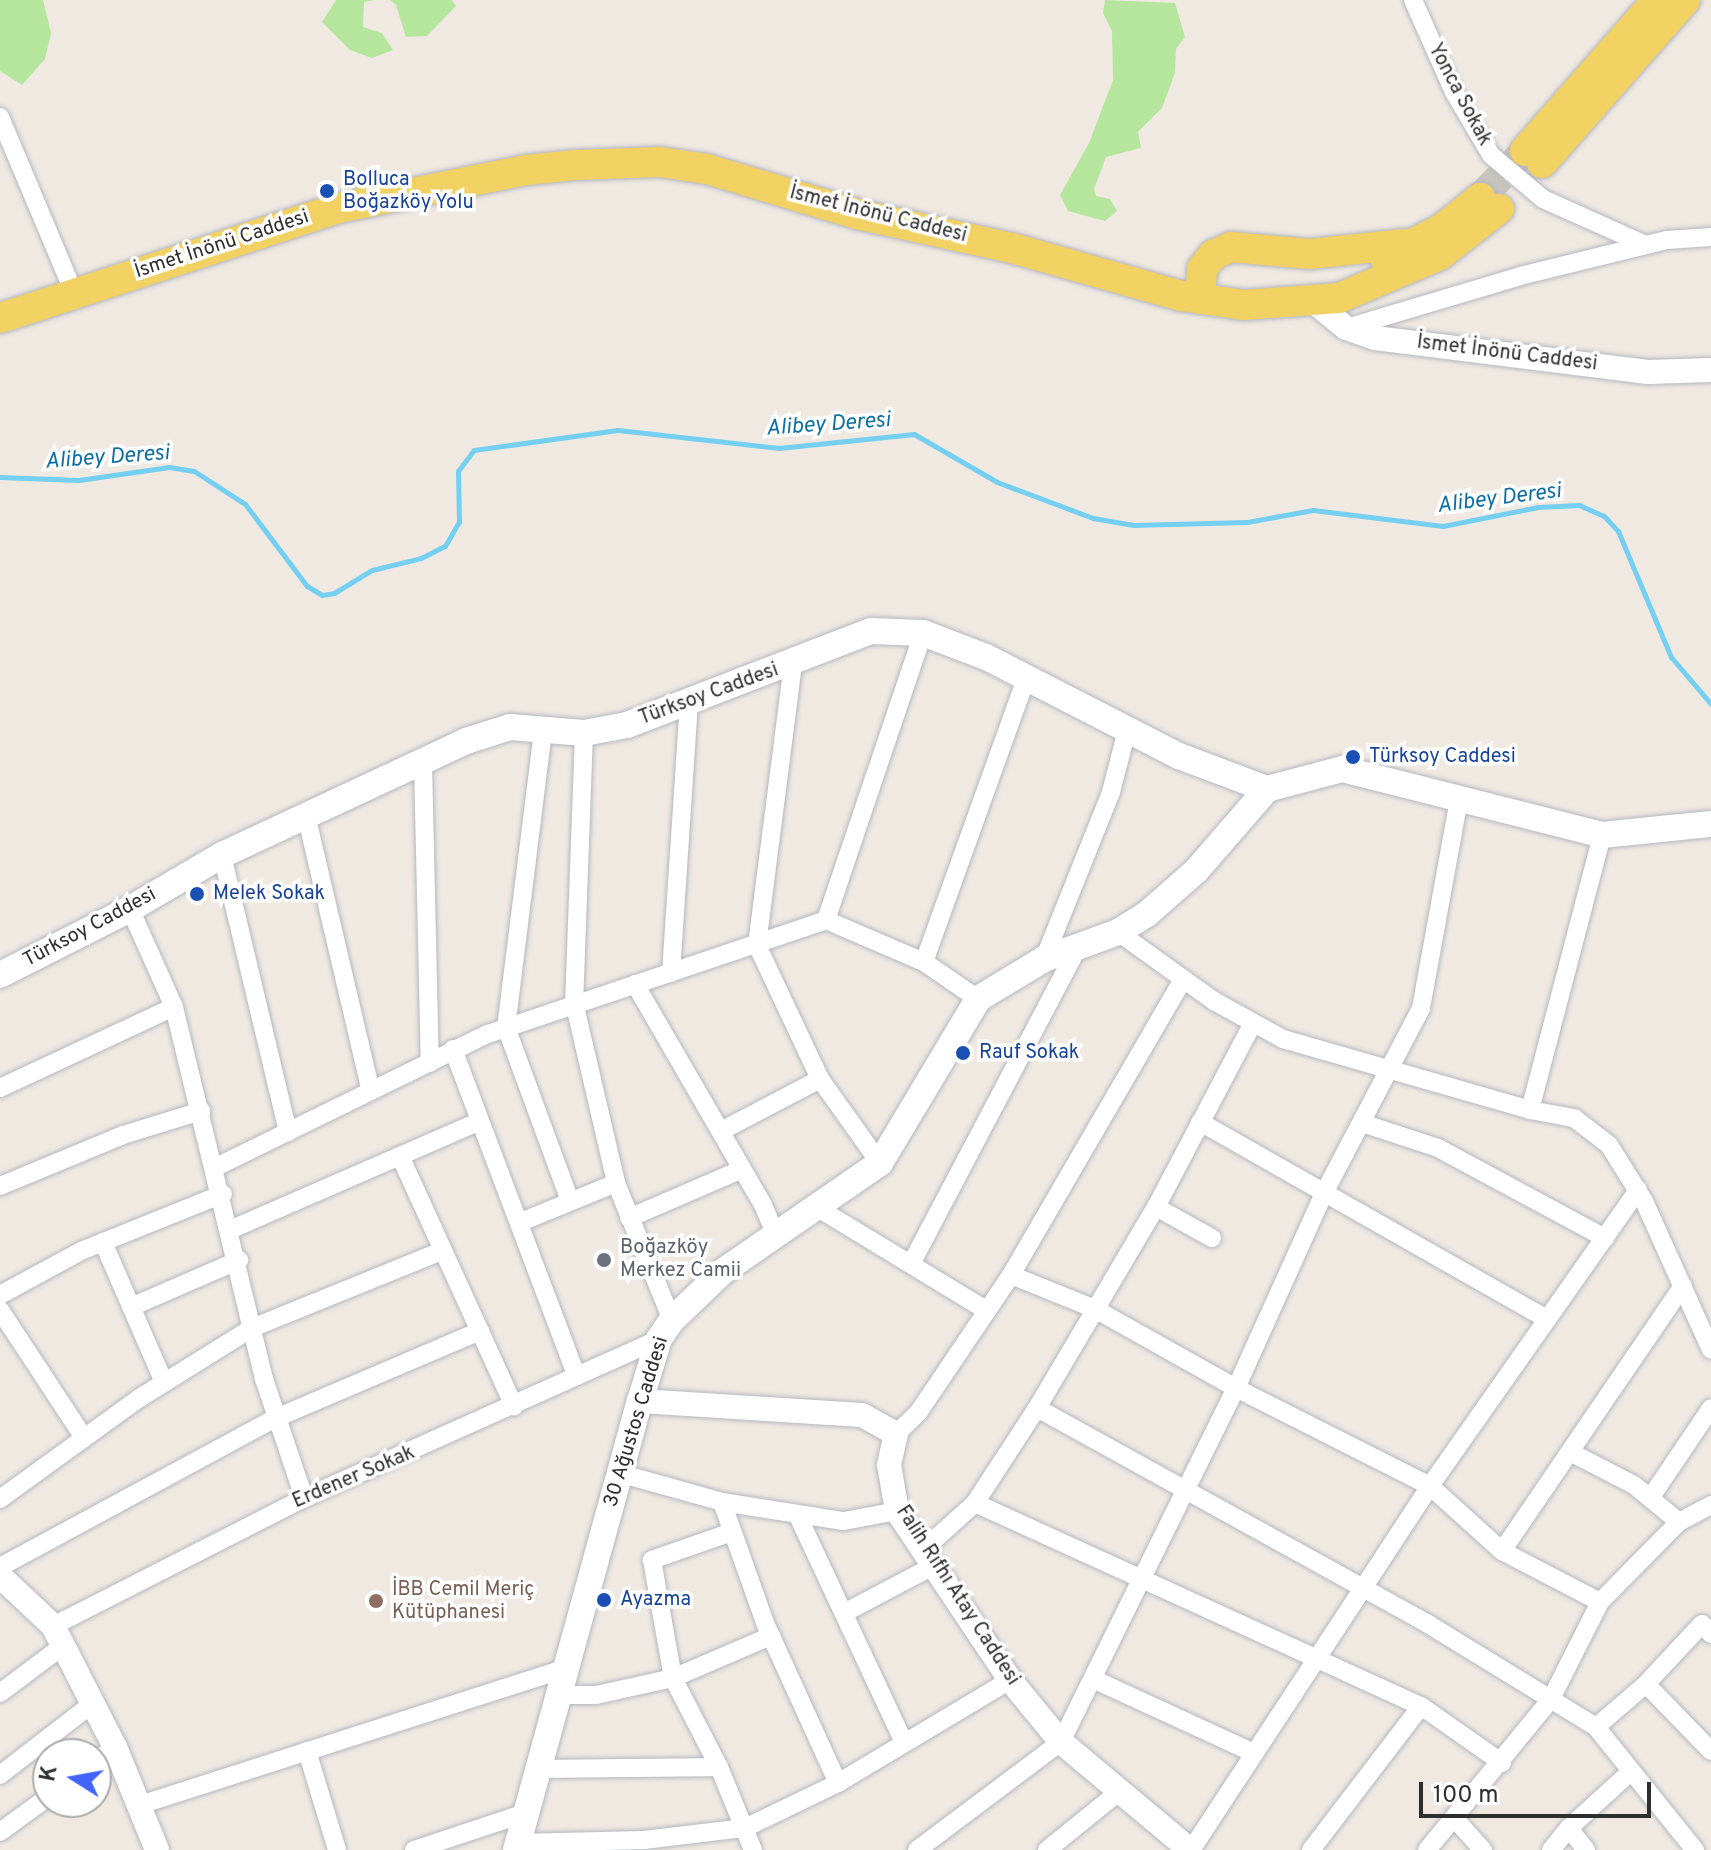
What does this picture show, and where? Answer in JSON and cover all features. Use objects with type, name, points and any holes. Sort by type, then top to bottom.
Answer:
[{"type":"main road","points":[[1657,0],[1534,157],[1685,0]]},
{"type":"main road","name":"İsmet İnönü Caddesi","points":[[0,318],[350,205],[526,170],[626,162],[707,169],[857,214],[1199,290],[1244,305],[1308,293]]},
{"type":"main road","points":[[1490,204],[1440,255],[1339,298],[1308,293],[1490,204]]},
{"type":"main road","points":[[1199,290],[1213,255],[1231,247],[1333,253],[1420,240]]},
{"type":"main road","name":"Türksoy Caddesi","points":[[0,975],[130,909],[222,855],[307,819],[492,731],[510,727],[584,733],[627,725],[793,664],[842,638],[871,631],[923,633],[1026,678],[1127,730],[1267,789]]},
{"type":"main road","points":[[1267,789],[1342,769],[1602,835],[1711,824]]},
{"type":"main road","name":"30 Ağustos Caddesi","points":[[517,1847],[563,1695],[619,1473],[665,1330],[722,1272],[880,1163],[978,999],[1044,959],[1118,932],[1171,895],[1267,789]]},
{"type":"street","name":"Yonca Sokak","points":[[1413,0],[1454,92],[1491,155],[1543,199],[1646,245]]},
{"type":"street","points":[[0,117],[74,293]]},
{"type":"street","points":[[1346,328],[1646,245],[1711,237]]},
{"type":"street","name":"İsmet İnönü Caddesi","points":[[1308,293],[1346,328],[1375,338],[1648,372],[1711,370]]},
{"type":"street","points":[[826,920],[923,633]]},
{"type":"street","points":[[793,664],[757,945],[820,1079],[880,1163]]},
{"type":"street","points":[[924,962],[1026,678]]},
{"type":"street","points":[[671,973],[689,703]]},
{"type":"street","points":[[1044,959],[1111,792],[1127,730]]},
{"type":"street","points":[[543,731],[506,1027],[570,1201]]},
{"type":"street","points":[[584,733],[574,1002],[616,1183],[665,1330]]},
{"type":"street","points":[[423,763],[430,1063]]},
{"type":"street","points":[[917,1850],[1061,1742],[1236,1388],[1323,1195],[1365,1124],[1421,1008],[1459,799]]},
{"type":"street","points":[[307,819],[371,1091]]},
{"type":"street","points":[[1530,1110],[1602,835]]},
{"type":"street","points":[[222,855],[288,1132]]},
{"type":"street","points":[[130,909],[174,1007],[232,1229],[252,1328],[276,1418],[304,1498]]},
{"type":"street","points":[[216,1167],[453,1049],[506,1027],[826,920],[924,962],[978,999]]},
{"type":"street","points":[[1118,932],[1183,979],[1283,1039],[1530,1110],[1574,1118],[1609,1145],[1638,1190],[1711,1350]]},
{"type":"street","points":[[911,1264],[1078,947]]},
{"type":"street","points":[[640,1401],[862,1415],[896,1434],[918,1413],[1011,1275],[1183,979]]},
{"type":"street","points":[[635,984],[721,1131],[776,1236]]},
{"type":"street","points":[[0,1088],[174,1007]]},
{"type":"street","points":[[844,1613],[928,1558],[975,1503],[1037,1408],[1156,1207],[1253,1023]]},
{"type":"street","points":[[453,1049],[521,1222],[576,1375]]},
{"type":"street","points":[[721,1131],[820,1079]]},
{"type":"street","points":[[0,1186],[123,1135],[201,1111]]},
{"type":"street","points":[[232,1229],[480,1121]]},
{"type":"street","points":[[1200,1122],[1323,1195],[1547,1319]]},
{"type":"street","points":[[1365,1124],[1438,1148],[1605,1238]]},
{"type":"street","points":[[401,1158],[514,1406]]},
{"type":"street","points":[[629,1218],[742,1169]]},
{"type":"street","points":[[521,1222],[616,1183]]},
{"type":"street","points":[[1190,1850],[1430,1486],[1638,1190]]},
{"type":"street","points":[[0,1295],[103,1242],[223,1194]]},
{"type":"street","points":[[1156,1207],[1212,1238]]},
{"type":"street","points":[[818,1208],[986,1310]]},
{"type":"street","points":[[103,1242],[164,1382]]},
{"type":"street","points":[[0,1499],[164,1382],[252,1328],[442,1251]]},
{"type":"street","points":[[131,1307],[239,1260]]},
{"type":"street","points":[[1011,1275],[1095,1309],[1236,1388],[1430,1486],[1502,1551],[1600,1602]]},
{"type":"street","points":[[1502,1551],[1683,1286]]},
{"type":"street","points":[[0,1310],[84,1438]]},
{"type":"street","name":"Erdener Sokak","points":[[0,1693],[58,1636],[304,1498],[514,1406],[665,1330]]},
{"type":"street","points":[[101,1738],[93,1703],[58,1636],[4,1582],[276,1418],[480,1331]]},
{"type":"street","points":[[1037,1408],[1363,1587],[1596,1727],[1629,1773],[1695,1850]]},
{"type":"street","points":[[1651,1497],[1711,1408]]},
{"type":"street","name":"Falih Rıfhı Atay Caddesi","points":[[896,1434],[889,1465],[897,1511],[1010,1680],[1061,1742],[1190,1850]]},
{"type":"street","points":[[1570,1452],[1651,1497],[1679,1522]]},
{"type":"street","points":[[619,1473],[722,1502],[844,1521],[897,1511]]},
{"type":"street","points":[[722,1502],[729,1533],[771,1636],[838,1783]]},
{"type":"street","points":[[975,1503],[1141,1582],[1421,1706],[1502,1763]]},
{"type":"street","points":[[1427,1850],[1502,1763],[1551,1699],[1600,1602],[1679,1522],[1711,1505]]},
{"type":"street","points":[[797,1514],[904,1742]]},
{"type":"street","points":[[729,1533],[652,1560],[673,1678],[719,1767],[753,1850]]},
{"type":"street","points":[[1596,1727],[1708,1624]]},
{"type":"street","points":[[563,1695],[596,1695],[673,1678],[771,1636]]},
{"type":"street","points":[[140,1805],[569,1667]]},
{"type":"street","points":[[1093,1679],[1254,1753]]},
{"type":"street","points":[[517,1847],[644,1840],[745,1828],[838,1783],[1010,1680]]},
{"type":"street","points":[[1646,1684],[1711,1751]]},
{"type":"street","points":[[0,1775],[93,1703]]},
{"type":"street","points":[[1311,1850],[1421,1706]]},
{"type":"street","points":[[307,1751],[337,1850]]},
{"type":"street","points":[[112,1764],[140,1805],[157,1850]]},
{"type":"street","points":[[541,1769],[719,1767]]},
{"type":"street","points":[[1551,1850],[1569,1828],[1629,1773]]},
{"type":"street","points":[[1047,1850],[1121,1790]]},
{"type":"street","points":[[0,1832],[32,1809]]},
{"type":"street","points":[[414,1850],[528,1812]]},
{"type":"street","points":[[1455,1819],[1483,1850]]},
{"type":"street","points":[[1569,1828],[1586,1850]]},
{"type":"green space","points":[[0,0],[43,0],[51,33],[45,59],[22,85],[0,71]]},
{"type":"green space","points":[[336,0],[375,0],[364,2],[363,27],[382,33],[393,50],[372,58],[350,50],[322,22]]},
{"type":"green space","points":[[390,0],[452,0],[456,6],[427,36],[406,37],[396,5]]},
{"type":"green space","points":[[1105,0],[1175,3],[1185,37],[1176,49],[1175,73],[1162,108],[1138,132],[1141,148],[1106,157],[1094,189],[1096,196],[1110,199],[1117,211],[1105,221],[1068,211],[1060,195],[1089,143],[1113,80],[1112,31],[1103,13]]},
{"type":"waterway","name":"Alibey Deresi","points":[[0,477],[79,480],[169,467],[194,471],[245,504],[307,586],[322,595],[334,593],[372,570],[421,558],[445,546],[459,522],[458,471],[474,450],[618,430],[779,448],[914,434],[997,482],[1093,518],[1133,525],[1247,522],[1313,510],[1443,526],[1538,507],[1579,505],[1604,516],[1618,531],[1671,657],[1711,704]]},
{"type":"tunnel","points":[[1480,198],[1525,151]]},
{"type":"place","name":"Bolluca Boğazköy Yolu","points":[[327,191]]},
{"type":"place","name":"Türksoy Caddesi","points":[[1353,757]]},
{"type":"place","name":"Melek Sokak","points":[[197,894]]},
{"type":"place","name":"Rauf Sokak","points":[[963,1053]]},
{"type":"place","name":"Boğazköy Merkez Camii","points":[[604,1260]]},
{"type":"place","name":"Ayazma","points":[[604,1600]]},
{"type":"place","name":"İBB Cemil Meriç Kütüphanesi","points":[[376,1601]]}]
